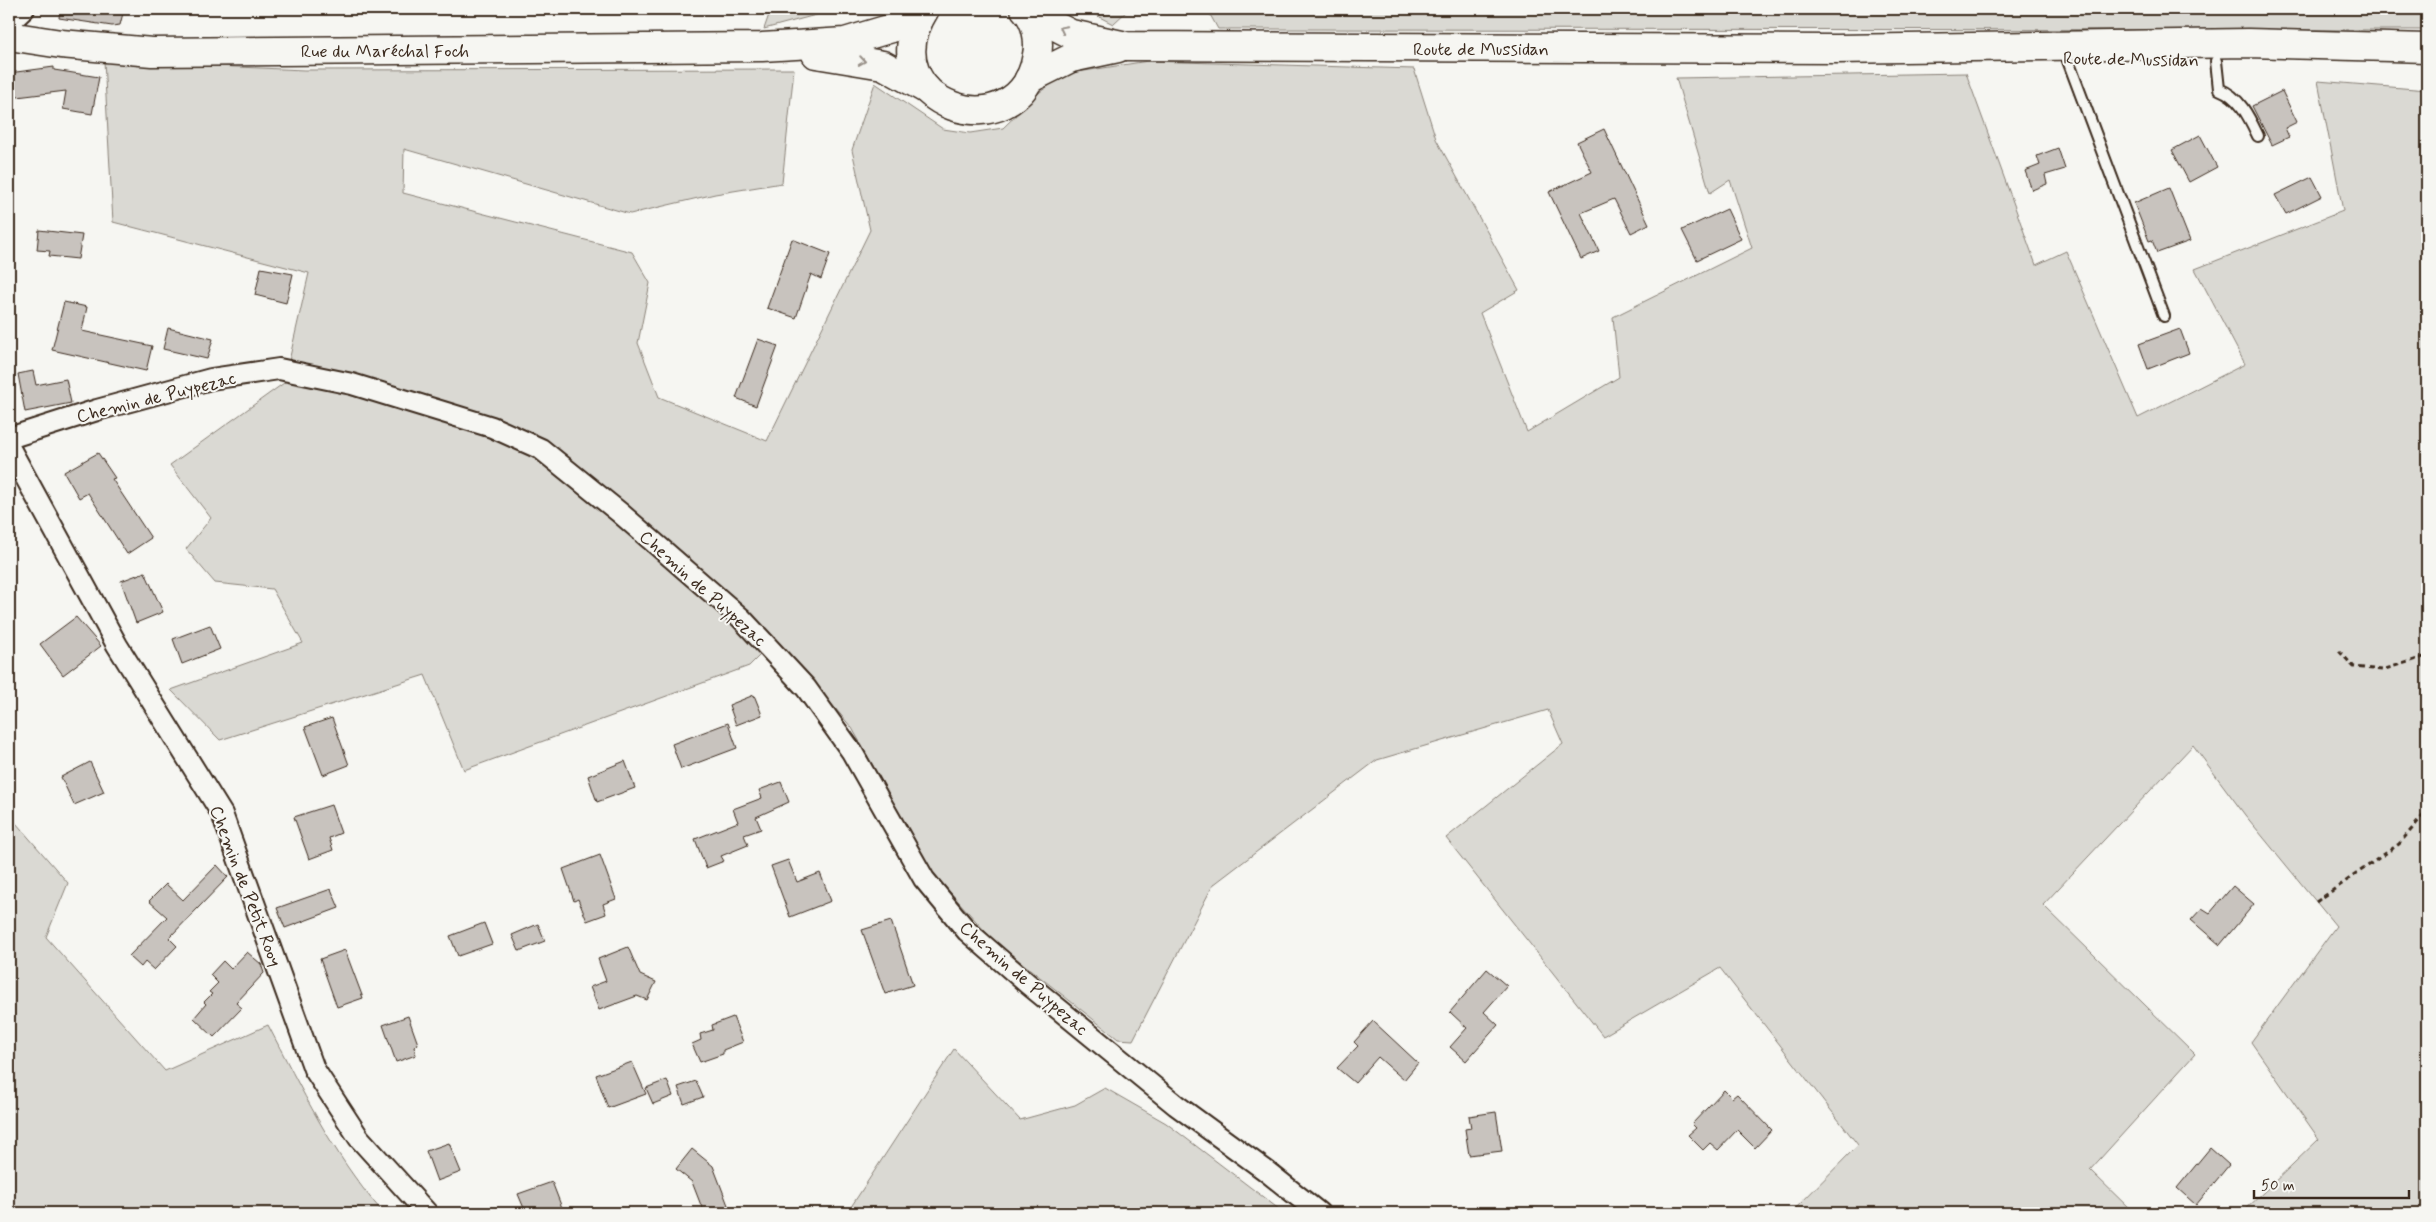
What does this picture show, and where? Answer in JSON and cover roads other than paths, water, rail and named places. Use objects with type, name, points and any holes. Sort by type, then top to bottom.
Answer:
[{"type":"main road","name":"Rue du Maréchal Foch","points":[[9,36],[61,44],[152,52],[762,47],[845,42],[892,28],[924,9]]},
{"type":"main road","points":[[924,9],[916,22],[912,39],[912,57],[916,74],[926,89]]},
{"type":"main road","points":[[1026,10],[1036,28],[1038,47],[1035,69],[1029,79]]},
{"type":"main road","name":"Route de Mussidan","points":[[1026,10],[1071,34],[1126,46],[1836,49],[2066,52],[2216,60],[2427,65]]},
{"type":"main road","name":"Route de Mussidan","points":[[2066,52],[2248,43],[2427,48]]},
{"type":"main road","name":"Route de Mussidan","points":[[1029,79],[1071,58],[1126,46]]},
{"type":"main road","name":"Rue du Maréchal Foch","points":[[762,47],[883,64],[926,89],[943,103],[964,110],[986,110],[1007,103],[1024,88],[1029,79]]},
{"type":"street","points":[[9,23],[24,9]]},
{"type":"street","name":"Chemin de Puypezac","points":[[9,438],[97,410],[211,379],[278,369],[352,384],[492,427],[541,449],[620,512],[741,618],[806,688],[852,752],[924,879],[967,931],[1036,991],[1176,1105],[1265,1170],[1319,1213]]},
{"type":"street","name":"Chemin de Petit Rooy","points":[[9,448],[117,645],[222,814],[314,1069],[359,1138],[427,1213]]},
{"type":"lane","points":[[2066,52],[2164,316]]},
{"type":"lane","points":[[2216,60],[2219,89],[2230,93],[2245,110],[2258,136]]}]
